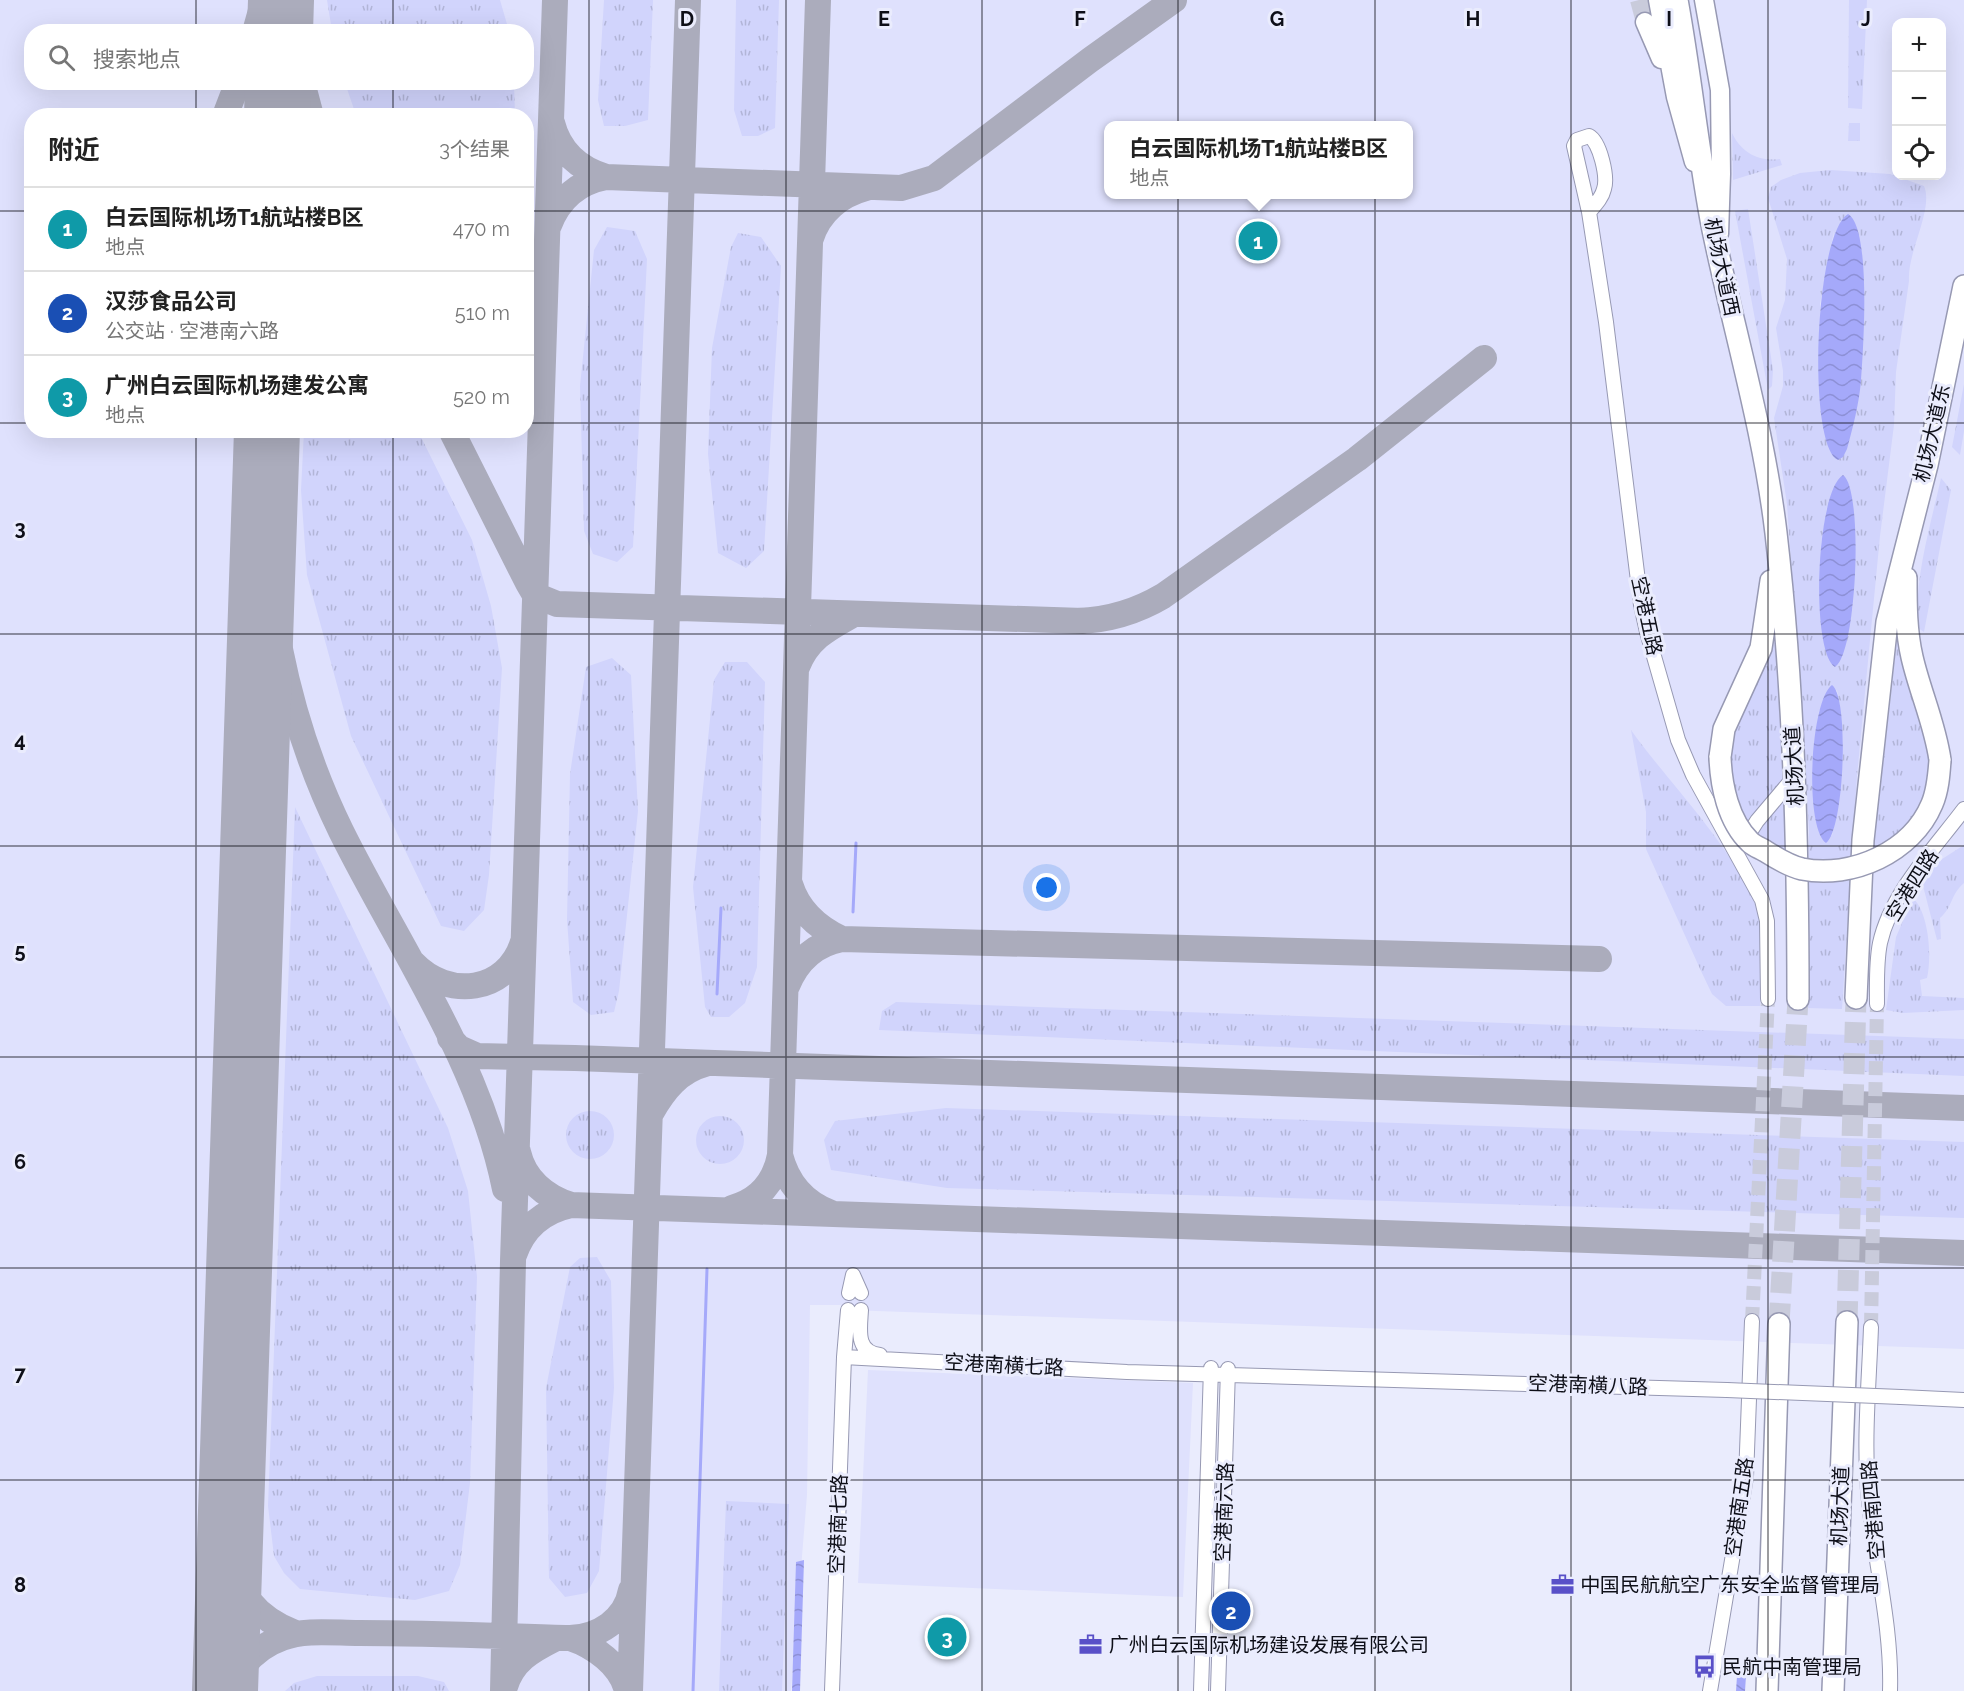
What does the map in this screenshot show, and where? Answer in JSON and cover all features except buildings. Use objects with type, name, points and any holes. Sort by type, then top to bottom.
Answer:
[{"type":"highway","name":"机场大道西","points":[[1677,0],[1713,227],[1757,424],[1776,533]]},
{"type":"highway","name":"机场大道东","points":[[1906,544],[1927,465],[1964,286]]},
{"type":"highway","points":[[1776,533],[1767,618],[1761,648],[1724,729],[1720,757],[1724,790],[1730,809],[1749,842],[1780,860],[1802,869],[1826,870],[1873,861],[1893,850],[1912,833],[1932,805],[1940,760],[1937,737],[1908,638],[1906,544]]},
{"type":"highway","name":"机场大道","points":[[1776,533],[1789,670],[1798,829],[1797,999]]},
{"type":"highway","points":[[1856,998],[1863,840],[1887,622],[1906,544]]},
{"type":"highway","name":"机场大道","points":[[1834,1685],[1847,1322]]},
{"type":"highway","points":[[1767,1691],[1779,1324]]},
{"type":"main road","points":[[1658,0],[1676,98],[1713,227]]},
{"type":"main road","points":[[1704,0],[1720,90],[1722,123],[1718,253]]},
{"type":"main road","points":[[1645,22],[1676,98]]},
{"type":"street","name":"空港五路","points":[[1589,212],[1600,199],[1606,182],[1596,143],[1589,136],[1577,140],[1574,146],[1589,212],[1606,322],[1643,614],[1678,740],[1716,822],[1762,900],[1767,921],[1768,999]]},
{"type":"street","points":[[1738,856],[1757,820],[1795,776]]},
{"type":"street","name":"空港四路","points":[[1877,1004],[1880,943],[1887,922],[1911,881],[1964,809]]},
{"type":"street","points":[[1716,822],[1733,825],[1757,820]]},
{"type":"street","name":"空港南横七路","points":[[854,1310],[859,1338],[863,1348],[870,1354],[1211,1371],[844,1357],[854,1310]]},
{"type":"street","name":"空港南五路","points":[[1710,1691],[1746,1477],[1752,1321]]},
{"type":"street","name":"空港南四路","points":[[1871,1327],[1867,1442],[1869,1498],[1888,1636],[1890,1691]]},
{"type":"street","name":"空港南七路","points":[[832,1691],[844,1357]]},
{"type":"street","name":"空港南横八路","points":[[1211,1371],[1727,1387],[1901,1394],[1964,1400]]},
{"type":"street","name":"空港南六路","points":[[1201,1691],[1211,1371]]},
{"type":"street","name":"空港南六路","points":[[1218,1691],[1228,1372]]},
{"type":"street","name":"空港南横八路","points":[[1901,1394],[1964,1392]]},
{"type":"street","points":[[1758,1691],[1762,1657],[1769,1633]]},
{"type":"shaded area","points":[[0,0],[1964,0],[1964,1349],[848,1310],[841,1309],[841,1305],[810,1305],[807,1495],[791,1691],[0,1691]]},
{"type":"shaded area","points":[[868,1370],[1193,1383],[1183,1597],[858,1583]]},
{"type":"green space","points":[[327,0],[500,0],[507,24],[331,24]]},
{"type":"green space","points":[[604,0],[653,0],[648,120],[625,126],[604,126],[598,100]]},
{"type":"green space","points":[[736,0],[779,0],[775,128],[758,136],[742,136],[734,110]]},
{"type":"green space","points":[[1849,0],[1867,0],[1862,109],[1848,108]]},
{"type":"green space","points":[[347,90],[514,90],[515,108],[354,108]]},
{"type":"green space","points":[[1849,123],[1860,123],[1860,141],[1848,141]]},
{"type":"green space","points":[[1732,133],[1740,146],[1751,154],[1764,159],[1780,159],[1782,165],[1733,180]]},
{"type":"green space","points":[[1830,170],[1890,174],[1892,180],[1907,180],[1924,186],[1926,195],[1926,206],[1909,270],[1896,372],[1894,425],[1880,536],[1857,776],[1842,1009],[1807,1008],[1809,830],[1787,504],[1774,418],[1783,386],[1776,328],[1785,300],[1787,259],[1768,198],[1771,187],[1781,180],[1800,173]],"holes":[[[1834,231],[1822,421],[1820,304]],[[1827,507],[1855,546],[1853,606],[1842,658],[1822,637],[1821,545]],[[1837,690],[1843,745],[1839,800],[1832,836],[1815,818],[1814,743],[1819,711]]]},
{"type":"green space","points":[[1748,209],[1773,370],[1772,386],[1768,390],[1735,211]]},
{"type":"green space","points":[[607,227],[635,231],[647,259],[633,547],[617,562],[593,554],[584,531],[580,386],[594,250]]},
{"type":"green space","points":[[738,233],[761,237],[781,266],[764,551],[746,568],[718,553],[708,454],[712,348],[731,247]]},
{"type":"green space","points":[[1964,384],[1964,431],[1960,455],[1952,447]]},
{"type":"green space","points":[[304,438],[421,438],[472,540],[491,606],[502,668],[489,875],[484,910],[464,931],[441,926],[351,736],[307,575],[301,490]]},
{"type":"green space","points":[[1941,478],[1951,490],[1924,632],[1918,628],[1918,590]]},
{"type":"green space","points":[[1775,607],[1787,857],[1752,832],[1731,791],[1730,746],[1739,717],[1753,693],[1767,649]]},
{"type":"green space","points":[[1900,612],[1926,717],[1931,774],[1927,797],[1918,816],[1873,855]]},
{"type":"green space","points":[[612,658],[631,675],[638,811],[619,991],[614,1012],[591,1015],[573,1002],[567,920],[570,774],[586,667]]},
{"type":"green space","points":[[725,662],[747,662],[765,682],[757,967],[745,1003],[729,1017],[711,1017],[705,1007],[693,887],[714,680]]},
{"type":"green space","points":[[1631,730],[1708,827],[1745,882],[1757,909],[1762,933],[1760,1006],[1726,1006],[1712,994],[1701,971],[1646,849],[1646,812]]},
{"type":"green space","points":[[295,807],[448,1128],[468,1191],[477,1277],[470,1483],[460,1565],[449,1591],[415,1600],[300,1589],[284,1573],[274,1556],[268,1506]]},
{"type":"green space","points":[[1964,845],[1964,883],[1959,887],[1940,918],[1941,939],[1937,940],[1922,882],[1939,861]]},
{"type":"green space","points":[[1913,898],[1923,914],[1928,936],[1927,978],[1920,980],[1922,996],[1964,998],[1964,1010],[1903,1013],[1886,1010],[1896,937]]},
{"type":"green space","points":[[896,1002],[1964,1039],[1964,1076],[879,1030],[882,1011]]},
{"type":"green space","points":[[946,1108],[1964,1142],[1964,1218],[947,1188],[831,1170],[824,1140],[835,1121]]},
{"type":"green space","points":[[585,1111],[595,1111],[607,1118],[614,1130],[614,1140],[607,1152],[595,1159],[585,1159],[570,1148],[566,1140],[566,1130],[577,1115]]},
{"type":"green space","points":[[720,1116],[737,1123],[744,1140],[737,1157],[720,1164],[703,1157],[696,1140],[703,1123]]},
{"type":"green space","points":[[597,1257],[611,1281],[614,1388],[599,1571],[587,1593],[565,1597],[549,1578],[546,1388],[570,1267],[580,1258]]},
{"type":"green space","points":[[726,1501],[789,1504],[782,1691],[719,1691]]},
{"type":"green space","points":[[317,1676],[418,1676],[444,1682],[449,1691],[285,1691],[294,1683]]},
{"type":"water","points":[[1848,214],[1856,224],[1863,265],[1863,345],[1856,415],[1847,449],[1843,457],[1838,460],[1828,446],[1822,419],[1819,340],[1828,259],[1837,230]]},
{"type":"water","points":[[1843,475],[1850,487],[1854,509],[1855,572],[1848,634],[1843,656],[1835,667],[1827,655],[1822,632],[1819,571],[1827,510],[1834,487]]},
{"type":"water","points":[[1832,685],[1838,695],[1841,713],[1843,738],[1841,791],[1832,833],[1826,843],[1819,832],[1815,814],[1812,764],[1819,714],[1825,696]]},
{"type":"water","points":[[804,1560],[800,1691],[792,1691],[796,1562]]},
{"type":"water","points":[[1737,1676],[1746,1676],[1745,1691],[1736,1691]]},
{"type":"waterway","points":[[853,912],[856,843]]},
{"type":"waterway","points":[[717,994],[721,908]]},
{"type":"waterway","points":[[693,1691],[707,1269]]},
{"type":"taxiway","points":[[257,24],[264,0]]},
{"type":"taxiway","points":[[289,0],[291,24]]},
{"type":"taxiway","points":[[503,1691],[513,1261],[555,0]]},
{"type":"taxiway","points":[[630,1691],[688,0]]},
{"type":"taxiway","points":[[732,1208],[750,1201],[764,1189],[774,1174],[780,1155],[818,0]]},
{"type":"taxiway","points":[[549,225],[558,207],[571,193],[587,183],[606,177],[901,188],[934,178],[1090,60],[1174,0]]},
{"type":"taxiway","points":[[228,108],[235,90]]},
{"type":"taxiway","points":[[304,90],[309,108]]},
{"type":"taxiway","points":[[552,123],[560,142],[572,158],[587,169],[606,177]]},
{"type":"taxiway","points":[[811,238],[819,220],[832,206],[848,195],[866,188]]},
{"type":"taxiway","points":[[1078,621],[1122,614],[1143,607],[1163,596],[1357,459],[1484,358]]},
{"type":"taxiway","points":[[455,438],[535,595],[557,604],[1083,621]]},
{"type":"taxiway","points":[[264,516],[271,598],[278,638],[296,716],[309,755],[341,831],[457,1050],[477,1095],[493,1141],[505,1189]]},
{"type":"taxiway","points":[[797,667],[813,641],[854,614]]},
{"type":"taxiway","points":[[790,884],[798,902],[810,917],[817,924],[842,939]]},
{"type":"taxiway","points":[[787,986],[802,961],[815,949],[842,939],[1599,959]]},
{"type":"taxiway","points":[[413,963],[427,975],[443,982],[459,986],[475,986],[490,981],[504,972],[515,959],[523,942]]},
{"type":"taxiway","points":[[450,1038],[459,1048],[477,1056],[1964,1108]]},
{"type":"taxiway","points":[[651,1113],[673,1082],[687,1071],[705,1064]]},
{"type":"taxiway","points":[[518,1152],[525,1171],[537,1186],[544,1192],[571,1205],[1964,1253]]},
{"type":"taxiway","points":[[780,1155],[787,1174],[798,1191],[813,1204],[831,1213]]},
{"type":"taxiway","points":[[514,1255],[523,1237],[535,1222],[543,1216],[571,1205]]},
{"type":"taxiway","points":[[229,1550],[236,1578],[249,1601],[269,1620],[295,1633]]},
{"type":"taxiway","points":[[627,1691],[613,1665],[597,1651],[570,1638],[591,1634],[609,1625],[623,1610],[631,1590]]},
{"type":"taxiway","points":[[228,1691],[237,1674],[256,1652],[273,1642],[300,1633],[570,1638]]},
{"type":"taxiway","points":[[504,1690],[517,1664],[531,1652],[556,1638]]},
{"type":"runway","points":[[280,24],[281,0]]},
{"type":"runway","points":[[277,108],[278,90]]},
{"type":"runway","points":[[225,1691],[267,438]]},
{"type":"tunnel","points":[[1639,0],[1645,22]]},
{"type":"tunnel","points":[[1847,1322],[1856,998]]},
{"type":"tunnel","points":[[1752,1321],[1768,999]]},
{"type":"tunnel","points":[[1779,1324],[1798,999]]},
{"type":"tunnel","points":[[1871,1327],[1877,1004]]},
{"type":"place","name":"白云国际机场T1航站楼B区","points":[[1258,241]]},
{"type":"place","name":"中国民航航空广东安全监督管理局","points":[[1562,1585]]},
{"type":"place","name":"汉莎食品公司","points":[[1231,1611]]},
{"type":"place","name":"广州白云国际机场建发公寓","points":[[947,1637]]},
{"type":"place","name":"广州白云国际机场建设发展有限公司","points":[[1091,1645]]},
{"type":"place","name":"民航中南管理局","points":[[1704,1667]]}]
